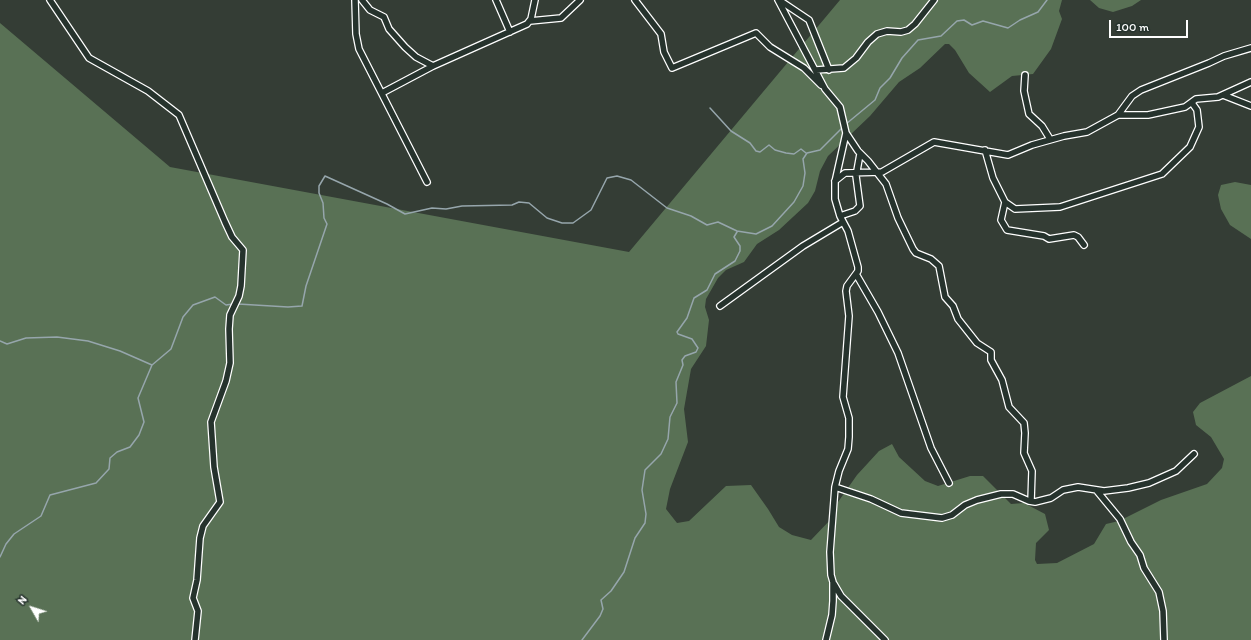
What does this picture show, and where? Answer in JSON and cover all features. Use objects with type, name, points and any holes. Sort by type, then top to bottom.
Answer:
[{"type":"street","points":[[50,0],[89,58],[148,91],[179,115],[232,237],[243,250],[241,286],[230,315],[230,363],[226,381],[211,422],[212,453],[220,502],[203,526],[200,538],[197,580],[193,598],[198,611],[194,640]]},
{"type":"street","points":[[355,0],[356,34],[360,49],[427,182]]},
{"type":"street","points":[[362,0],[370,10],[384,17],[387,26],[405,47],[416,57],[433,66]]},
{"type":"street","points":[[496,0],[510,32]]},
{"type":"street","points":[[530,21],[535,0]]},
{"type":"street","points":[[382,93],[433,66],[510,32],[530,21],[561,18],[580,0]]},
{"type":"street","points":[[635,0],[661,34],[665,54],[672,68],[756,33],[770,47],[809,72],[840,107],[846,133],[860,154],[878,173],[889,189],[893,207],[913,249],[916,253],[931,259],[939,266],[945,297],[953,306],[958,319],[977,343],[991,352],[991,360],[1002,380],[1009,406],[1024,423],[1024,453],[1032,470],[1031,502]]},
{"type":"street","points":[[779,0],[825,89]]},
{"type":"street","points":[[779,0],[809,20],[829,70]]},
{"type":"street","points":[[816,70],[844,68],[850,64],[868,42],[877,34],[887,31],[901,32],[908,30],[915,24],[934,0]]},
{"type":"street","points":[[835,182],[845,173],[878,173],[934,142],[1008,155],[1032,144],[1087,132],[1118,115],[1132,96],[1141,90],[1224,56],[1251,48]]},
{"type":"street","points":[[1025,75],[1024,91],[1029,114],[1042,126],[1050,140]]},
{"type":"street","points":[[1118,115],[1148,115],[1185,107],[1196,99],[1223,95],[1251,82]]},
{"type":"street","points":[[1223,95],[1251,106]]},
{"type":"street","points":[[985,150],[993,178],[1005,202],[1015,209],[1060,207],[1162,174],[1190,148],[1199,127],[1197,110],[1192,102]]},
{"type":"street","points":[[846,133],[835,182],[835,199],[858,264],[858,271],[847,286],[846,291],[849,316],[843,397],[849,418],[849,445],[839,471],[835,487],[830,552],[831,575],[833,582],[841,596],[885,640]]},
{"type":"street","points":[[840,216],[855,211],[860,206],[856,172],[860,154]]},
{"type":"street","points":[[1005,202],[1001,220],[1007,230],[1044,236],[1049,239],[1074,236],[1078,237],[1084,244]]},
{"type":"street","points":[[720,306],[803,246],[843,222]]},
{"type":"street","points":[[856,274],[878,312],[898,353],[931,448],[949,483]]},
{"type":"street","points":[[835,487],[871,499],[901,513],[942,518],[952,515],[965,505],[977,500],[1001,494],[1013,494],[1031,502],[1051,498],[1063,490],[1078,487],[1097,491],[1128,488],[1149,483],[1176,471],[1194,454]]},
{"type":"street","points":[[1097,491],[1120,519],[1131,542],[1140,555],[1144,568],[1159,592],[1163,611],[1164,640]]},
{"type":"street","points":[[826,640],[832,615],[833,582]]},
{"type":"green space","points":[[840,0],[1062,0],[1059,11],[1062,19],[1051,49],[1033,74],[1012,76],[990,92],[969,73],[955,50],[949,44],[945,44],[920,68],[899,82],[870,116],[828,156],[820,171],[815,191],[808,203],[779,230],[757,244],[744,262],[726,270],[718,278],[706,299],[705,307],[709,320],[706,346],[691,369],[684,409],[688,442],[670,489],[666,509],[677,523],[689,521],[726,486],[751,485],[779,527],[792,535],[811,540],[832,518],[838,502],[857,475],[879,451],[892,444],[899,457],[925,481],[938,486],[970,476],[983,476],[1011,504],[1024,503],[1045,514],[1049,530],[1036,543],[1035,560],[1037,564],[1057,563],[1094,544],[1106,524],[1119,521],[1161,500],[1207,484],[1222,468],[1224,459],[1211,437],[1196,425],[1193,412],[1200,403],[1251,376],[1251,640],[0,640],[0,23],[170,167],[629,252]]},
{"type":"green space","points":[[1090,0],[1141,0],[1132,6],[1113,12],[1099,8]]},
{"type":"green space","points":[[1235,182],[1251,185],[1251,239],[1230,225],[1221,209],[1218,195],[1221,185]]},
{"type":"waterway","points":[[846,124],[875,100],[880,88],[890,78],[902,58],[918,40],[941,36],[957,21],[964,20],[972,25],[983,21],[1008,28],[1020,20],[1038,12],[1047,0]]},
{"type":"waterway","points":[[710,108],[731,131],[750,143],[756,151],[760,152],[769,145],[775,150],[786,153],[794,154],[801,149],[806,153]]},
{"type":"waterway","points":[[238,304],[288,307],[302,306],[306,286],[327,224],[324,218],[323,203],[319,193],[319,186],[325,176],[387,204],[405,214],[432,208],[446,209],[462,206],[512,205],[519,202],[529,203],[547,218],[562,223],[573,223],[591,210],[607,178],[617,176],[631,180],[667,208],[691,216],[707,225],[718,222],[737,231],[756,234],[772,226],[794,202],[803,186],[805,173],[803,159],[807,153],[820,150],[842,128]]},
{"type":"waterway","points":[[582,640],[600,616],[603,609],[601,600],[611,591],[624,572],[635,538],[645,523],[646,514],[642,490],[645,470],[661,454],[668,439],[670,417],[677,403],[676,382],[683,365],[682,360],[685,356],[696,352],[698,348],[692,339],[678,334],[677,332],[687,318],[694,298],[707,290],[715,274],[735,261],[740,251],[740,246],[734,237],[737,232]]},
{"type":"waterway","points":[[0,341],[7,344],[26,338],[57,337],[88,341],[120,351],[152,365],[171,349],[183,317],[193,305],[215,297],[226,305],[233,304]]},
{"type":"waterway","points":[[0,557],[6,544],[14,534],[41,516],[50,495],[96,483],[109,469],[110,458],[117,452],[130,447],[139,435],[144,422],[138,398],[152,365]]}]
